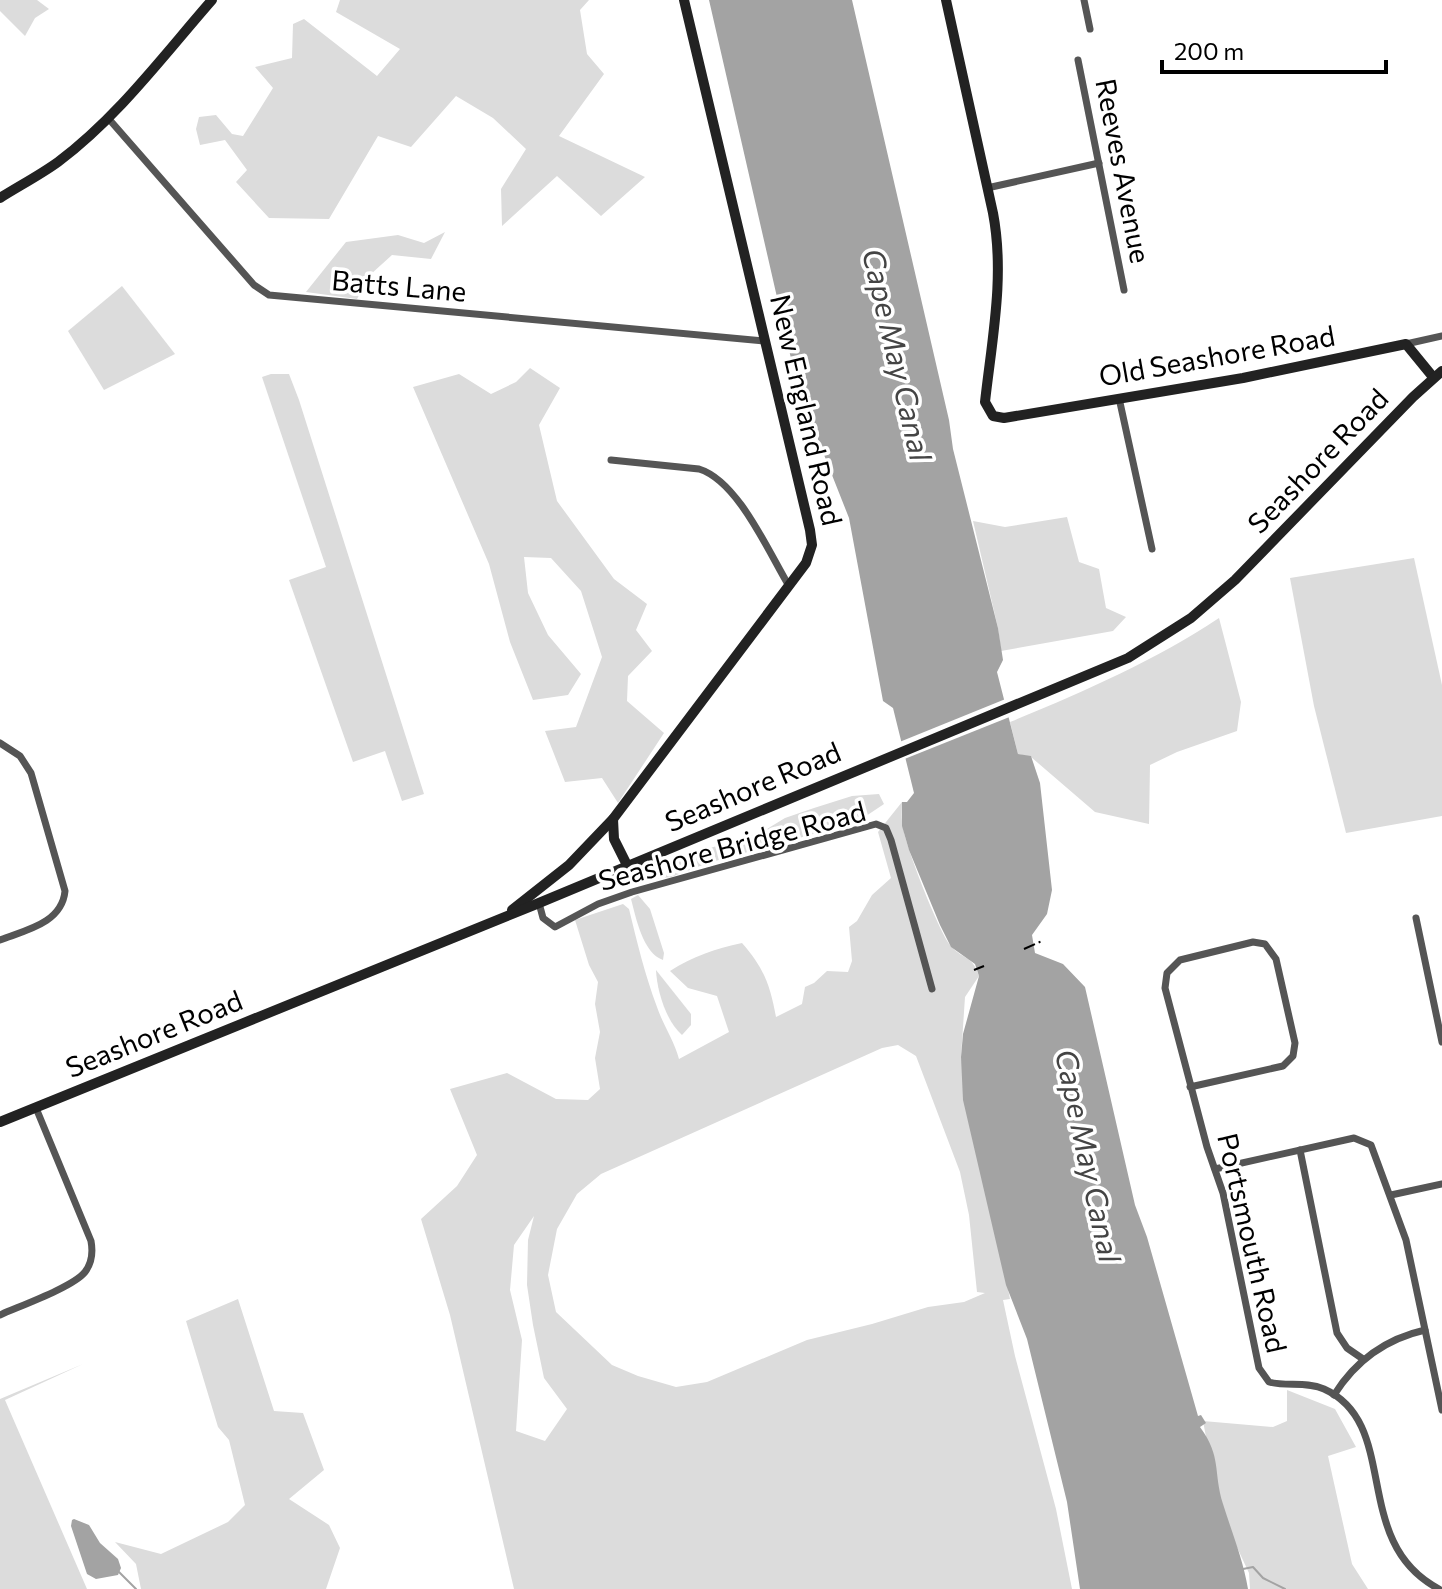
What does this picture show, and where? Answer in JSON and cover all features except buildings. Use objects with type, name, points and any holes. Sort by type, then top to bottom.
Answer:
[{"type":"street","points":[[0,198],[58,161],[108,118],[212,0]]},
{"type":"street","name":"New England Road","points":[[504,916],[569,865],[613,819],[810,555],[812,537],[684,0]]},
{"type":"street","points":[[946,0],[987,188],[1099,163]]},
{"type":"street","points":[[1084,0],[1090,29]]},
{"type":"street","name":"Reeves Avenue","points":[[1078,60],[1124,290]]},
{"type":"street","name":"Batts Lane","points":[[108,118],[254,285],[269,295],[765,341]]},
{"type":"street","name":"Old Seashore Road","points":[[987,188],[996,230],[999,265],[985,402],[993,416],[1004,418],[1243,378],[1406,344]]},
{"type":"street","points":[[1406,344],[1442,336]]},
{"type":"street","points":[[1406,344],[1438,374]]},
{"type":"street","name":"Seashore Road","points":[[0,1122],[539,903],[1128,658],[1191,618],[1235,580],[1438,374]]},
{"type":"street","points":[[1119,398],[1152,549]]},
{"type":"street","points":[[611,460],[713,473],[733,493],[789,586]]},
{"type":"street","points":[[0,743],[20,756],[31,773],[65,891],[62,906],[52,918],[0,940]]},
{"type":"street","points":[[613,819],[614,839],[627,865]]},
{"type":"street","name":"Seashore Bridge Road","points":[[539,903],[546,923],[555,927],[598,904],[632,892],[876,824],[886,828],[891,840],[932,989]]},
{"type":"street","points":[[1416,918],[1442,1042]]},
{"type":"street","name":"Portsmouth Road","points":[[1190,1087],[1283,1066],[1293,1056],[1295,1043],[1276,959],[1265,944],[1253,942],[1174,964],[1167,973],[1165,988],[1190,1087],[1223,1193],[1261,1374],[1269,1382],[1312,1385],[1334,1395]]},
{"type":"street","points":[[1,1311],[73,1281],[85,1271],[92,1257],[91,1241],[36,1108]]},
{"type":"street","points":[[1215,1169],[1354,1138],[1366,1141],[1374,1149],[1406,1240],[1442,1410]]},
{"type":"street","points":[[1300,1150],[1337,1333],[1347,1348],[1363,1359]]},
{"type":"street","points":[[1391,1195],[1442,1184]]},
{"type":"street","points":[[1425,1330],[1396,1339],[1363,1359],[1334,1395],[1355,1415],[1366,1438],[1391,1541],[1414,1573],[1439,1589]]},
{"type":"shaded area","points":[[0,0],[37,0],[49,9],[35,18],[25,36],[0,11]]},
{"type":"shaded area","points":[[340,0],[589,0],[580,10],[587,54],[604,74],[559,136],[645,177],[601,216],[557,176],[502,226],[501,189],[526,149],[493,118],[456,96],[411,147],[378,136],[329,219],[269,218],[236,182],[247,170],[225,140],[200,145],[196,129],[199,117],[216,115],[232,134],[243,136],[273,88],[255,67],[292,58],[293,24],[304,19],[377,76],[400,49],[336,12]]},
{"type":"shaded area","points":[[445,232],[431,259],[392,255],[371,274],[357,299],[306,292],[346,242],[398,235],[424,243]]},
{"type":"shaded area","points":[[122,286],[175,354],[104,390],[68,331]]},
{"type":"shaded area","points":[[530,368],[560,388],[539,425],[557,501],[614,579],[647,604],[636,630],[652,651],[628,676],[627,701],[664,733],[618,803],[602,778],[565,782],[545,731],[576,727],[602,657],[581,591],[551,558],[524,557],[528,593],[548,635],[581,674],[568,695],[533,700],[510,642],[489,564],[413,387],[459,374],[491,394],[516,382]]},
{"type":"shaded area","points":[[289,374],[299,400],[424,794],[402,801],[385,751],[353,762],[289,580],[326,567],[262,377]]},
{"type":"shaded area","points":[[1067,517],[1079,562],[1099,569],[1106,608],[1126,617],[1113,631],[1001,651],[973,521],[1005,527]]},
{"type":"shaded area","points":[[1414,558],[1442,685],[1442,816],[1346,833],[1314,706],[1290,578]]},
{"type":"shaded area","points":[[1219,618],[1241,702],[1237,731],[1150,765],[1149,824],[1095,812],[1031,757],[1018,754],[1010,722],[1118,675]]},
{"type":"shaded area","points":[[879,794],[884,804],[863,818],[828,830],[708,863],[671,877],[635,881],[627,878],[762,832],[785,818],[814,808],[852,796]]},
{"type":"shaded area","points":[[902,802],[905,837],[931,906],[950,945],[970,960],[979,976],[965,997],[961,1057],[1010,1299],[1003,1300],[1056,1509],[1072,1589],[514,1589],[450,1315],[421,1219],[457,1186],[477,1155],[450,1089],[507,1073],[556,1099],[588,1100],[600,1089],[595,1058],[600,1032],[595,1004],[598,982],[589,965],[575,920],[623,904],[629,909],[659,1014],[679,1059],[729,1032],[717,996],[688,988],[670,971],[696,957],[742,943],[765,977],[776,1017],[802,1004],[805,987],[827,971],[848,972],[852,961],[849,927],[857,921],[872,895],[891,878],[878,832]],"holes":[[[898,1045],[916,1056],[960,1172],[969,1215],[977,1292],[985,1293],[964,1302],[928,1307],[807,1340],[707,1382],[676,1387],[612,1365],[556,1312],[548,1275],[557,1229],[577,1194],[601,1174],[882,1048]],[[534,1216],[528,1240],[527,1285],[533,1325],[544,1378],[567,1409],[545,1441],[516,1431],[522,1340],[510,1290],[514,1245]]]},
{"type":"shaded area","points":[[638,895],[650,909],[664,953],[663,960],[650,950],[641,934],[631,899]]},
{"type":"shaded area","points":[[656,970],[691,1014],[691,1025],[682,1035],[663,1005]]},
{"type":"shaded area","points":[[238,1299],[274,1411],[303,1413],[324,1470],[289,1499],[329,1525],[340,1548],[326,1589],[141,1589],[136,1564],[115,1542],[161,1554],[228,1522],[245,1505],[229,1440],[218,1427],[186,1321]]},
{"type":"shaded area","points":[[83,1364],[5,1400],[87,1589],[0,1589],[0,1399]]},
{"type":"shaded area","points":[[1287,1390],[1335,1409],[1356,1447],[1328,1456],[1352,1564],[1368,1589],[1250,1589],[1249,1573],[1220,1511],[1203,1421],[1273,1427],[1287,1421]]},
{"type":"water","name":"Cape May Canal","points":[[709,0],[852,0],[949,420],[953,449],[998,628],[1003,660],[997,672],[1018,754],[1031,756],[1040,783],[1052,890],[1047,914],[1032,935],[1035,953],[1063,964],[1085,987],[1135,1205],[1198,1416],[1201,1415],[1206,1423],[1200,1427],[1214,1456],[1220,1493],[1248,1589],[1080,1589],[1067,1502],[1027,1339],[1006,1285],[963,1100],[963,1034],[979,976],[975,964],[951,947],[909,850],[902,826],[902,802],[907,802],[914,793],[893,708],[883,701],[849,518],[798,389]]},
{"type":"water","points":[[74,1519],[89,1525],[100,1543],[118,1559],[121,1568],[118,1575],[96,1579],[87,1574],[71,1526]]},
{"type":"pier","points":[[1008,698],[1012,716],[902,760],[897,743]]},
{"type":"waterway","points":[[1243,1569],[1253,1567],[1263,1578],[1285,1589]]},
{"type":"waterway","points":[[119,1572],[136,1589]]},
{"type":"railway","points":[[1024,949],[1042,941]]},
{"type":"railway","points":[[974,970],[984,966]]}]
